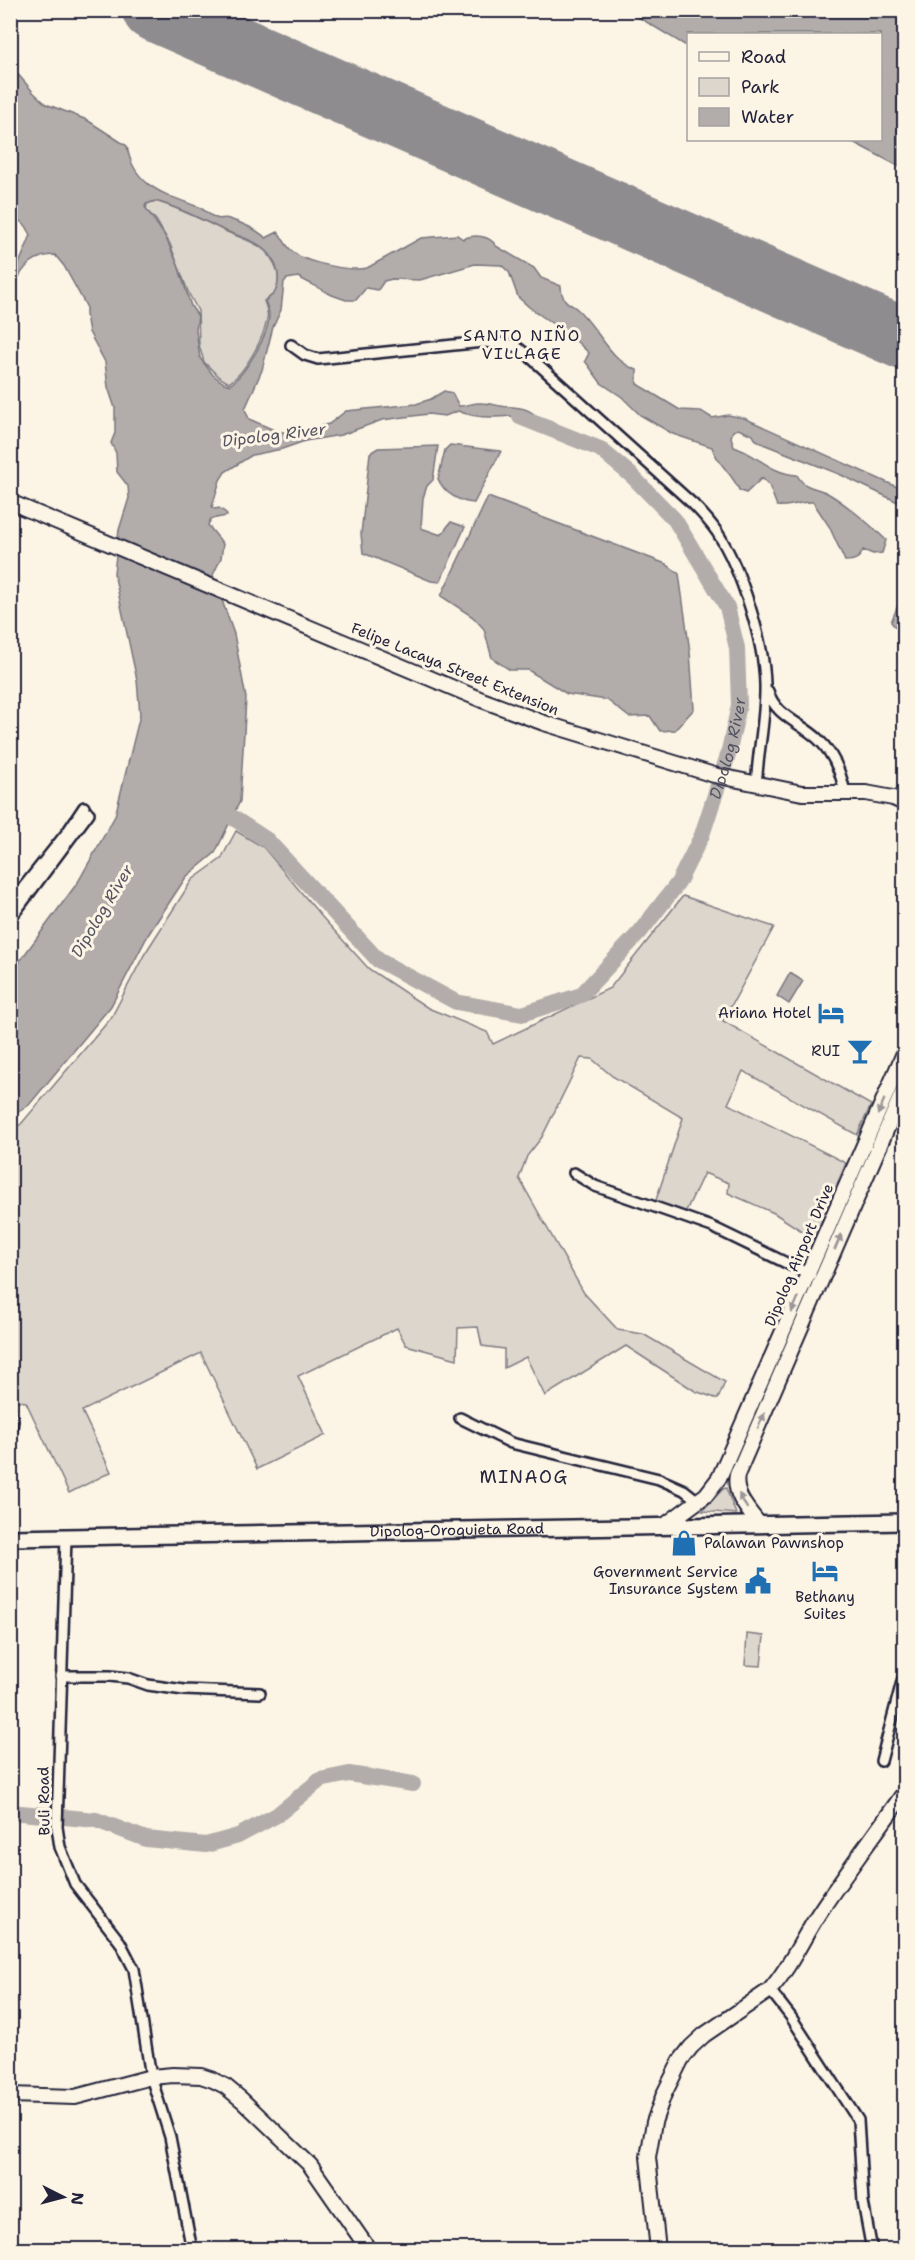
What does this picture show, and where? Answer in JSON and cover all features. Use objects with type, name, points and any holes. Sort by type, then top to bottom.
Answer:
[{"type":"highway","name":"Dipolog-Oroquieta Road","points":[[10,1538],[904,1522]]},
{"type":"main road","name":"Felipe Lacaya Street Extension","points":[[10,502],[493,704],[544,723],[736,781],[802,793],[873,794],[904,803]]},
{"type":"main road","name":"Dipolog Airport Drive","points":[[664,1526],[714,1486],[724,1469],[809,1274],[900,1077],[904,1053]]},
{"type":"main road","name":"Dipolog Airport Drive","points":[[737,1474],[904,1089]]},
{"type":"main road","points":[[724,1469],[737,1474],[737,1488],[740,1496],[759,1524]]},
{"type":"main road","points":[[658,2250],[648,2157],[654,2122],[664,2094],[681,2060],[704,2035],[770,1990],[789,1966],[818,1915],[841,1881],[904,1793]]},
{"type":"main road","points":[[10,2095],[75,2097],[151,2077],[180,2075],[201,2076],[225,2086],[310,2165],[369,2250]]},
{"type":"street","points":[[291,345],[305,355],[318,359],[483,342],[508,344],[517,347],[547,371],[708,520],[726,546],[749,608],[760,646],[765,685],[771,703],[790,720],[817,738],[831,754],[842,778],[845,793]]},
{"type":"street","points":[[757,775],[765,685]]},
{"type":"street","points":[[10,904],[86,810],[10,919]]},
{"type":"street","points":[[574,1173],[601,1188],[712,1227],[822,1280]]},
{"type":"street","points":[[10,1411],[14,1420],[10,1441]]},
{"type":"street","points":[[460,1418],[511,1443],[659,1479],[684,1490],[698,1501]]},
{"type":"street","name":"Buli Road","points":[[66,1537],[57,1812],[60,1847],[75,1884],[120,1942],[134,1969],[151,2077],[170,2137],[192,2250]]},
{"type":"street","points":[[881,1761],[904,1674]]},
{"type":"street","points":[[61,1676],[110,1676],[184,1690],[260,1693]]},
{"type":"street","points":[[770,1990],[791,2017],[858,2120],[863,2202],[872,2250]]},
{"type":"green space","points":[[155,201],[179,209],[261,247],[273,260],[278,282],[274,294],[264,301],[268,316],[262,336],[247,363],[229,383],[219,377],[204,362],[199,345],[198,311],[170,244],[156,220],[146,210],[147,204]]},
{"type":"green space","points":[[236,831],[263,847],[369,969],[428,1008],[487,1032],[493,1044],[610,988],[683,896],[774,927],[723,1021],[871,1105],[857,1135],[743,1071],[728,1104],[846,1163],[814,1239],[774,1213],[728,1193],[729,1183],[704,1173],[685,1213],[655,1203],[683,1118],[612,1076],[592,1059],[581,1058],[542,1137],[527,1156],[519,1178],[584,1293],[618,1330],[643,1334],[725,1382],[718,1399],[695,1391],[626,1346],[545,1396],[526,1357],[504,1368],[504,1349],[482,1346],[478,1327],[458,1328],[457,1359],[406,1345],[397,1328],[298,1376],[326,1435],[257,1469],[201,1353],[82,1411],[111,1472],[69,1493],[26,1402],[11,1400],[11,1131],[21,1124],[111,1018],[144,955],[192,880],[221,859]]},
{"type":"green space","points":[[726,1488],[736,1514],[702,1511],[723,1489]]},
{"type":"green space","points":[[747,1634],[764,1636],[761,1666],[745,1665]]},
{"type":"water","points":[[628,11],[904,11],[904,169],[851,141],[882,141],[882,33],[687,33],[687,46]]},
{"type":"water","points":[[10,65],[46,104],[87,120],[127,146],[130,160],[136,171],[152,186],[199,207],[216,218],[227,218],[244,224],[266,238],[278,232],[293,252],[310,261],[341,268],[360,269],[367,268],[421,238],[457,235],[463,239],[472,236],[486,238],[534,268],[541,278],[561,286],[562,295],[566,301],[584,316],[611,351],[627,365],[637,370],[637,384],[680,410],[701,411],[712,418],[728,415],[744,418],[904,490],[904,505],[839,474],[763,444],[753,435],[738,429],[733,431],[731,437],[734,447],[772,468],[797,475],[804,484],[829,494],[886,540],[882,553],[873,554],[863,550],[856,559],[845,561],[829,526],[813,502],[777,506],[769,485],[762,478],[746,493],[739,490],[717,459],[712,447],[673,434],[640,415],[622,397],[601,383],[585,361],[589,353],[518,297],[509,272],[501,265],[475,264],[420,280],[392,279],[384,281],[378,290],[366,288],[356,300],[346,300],[332,295],[298,277],[287,279],[284,282],[281,310],[273,327],[262,370],[245,409],[249,419],[287,433],[329,424],[346,411],[416,404],[444,391],[452,393],[459,406],[484,403],[526,410],[540,419],[540,428],[519,423],[511,416],[484,417],[458,411],[445,416],[428,414],[382,420],[341,435],[305,441],[282,449],[252,455],[225,472],[220,480],[212,507],[219,508],[227,516],[211,519],[208,525],[223,544],[221,558],[213,575],[234,634],[246,698],[240,801],[215,853],[186,877],[148,935],[111,1006],[29,1105],[11,1117],[11,973],[78,882],[115,816],[140,715],[137,680],[114,573],[119,530],[129,498],[128,486],[117,472],[116,453],[111,443],[115,433],[115,408],[108,387],[105,362],[89,332],[86,306],[64,266],[55,255],[35,259],[22,272],[15,284],[11,283],[31,235],[26,226],[11,214]],"holes":[[[155,201],[257,244],[267,251],[274,261],[278,280],[274,293],[265,301],[269,315],[265,333],[243,372],[230,385],[213,375],[200,358],[196,330],[198,316],[191,306],[178,265],[165,236],[145,207],[146,204]]]},
{"type":"water","points":[[450,445],[501,451],[474,503],[453,496],[444,489],[438,479],[445,450]]},
{"type":"water","points":[[438,446],[433,480],[427,486],[423,498],[421,528],[441,535],[451,522],[465,527],[440,582],[431,581],[363,553],[361,534],[370,453],[378,448]]},
{"type":"water","points":[[488,497],[666,564],[679,574],[690,652],[694,709],[675,730],[660,731],[650,716],[629,717],[607,700],[567,694],[528,670],[510,670],[492,658],[484,629],[473,617],[441,596]]},
{"type":"water","points":[[904,591],[904,632],[899,631],[891,622]]},
{"type":"water","points":[[790,973],[803,981],[789,1004],[777,996]]},
{"type":"waterway","name":"Dipolog River","points":[[215,806],[267,840],[378,960],[456,1002],[522,1014],[581,995],[640,932],[678,883],[702,835],[728,755],[739,705],[737,648],[727,607],[675,520],[631,475],[600,449],[520,417]]},
{"type":"waterway","points":[[10,1812],[96,1820],[146,1839],[206,1845],[238,1836],[277,1815],[320,1780],[349,1774],[413,1784]]},
{"type":"runway","points":[[153,10],[904,339]]},
{"type":"place","name":"Ariana Hotel","points":[[831,1013]]},
{"type":"place","name":"RUI","points":[[860,1051]]},
{"type":"place","name":"Palawan Pawnshop","points":[[684,1543]]},
{"type":"place","name":"Bethany Suites","points":[[825,1571]]},
{"type":"place","name":"Government Service Insurance System","points":[[758,1581]]},
{"type":"district","name":"SANTO NIÑO VILLAGE","points":[[522,344]]},
{"type":"district","name":"MINAOG","points":[[524,1477]]}]
